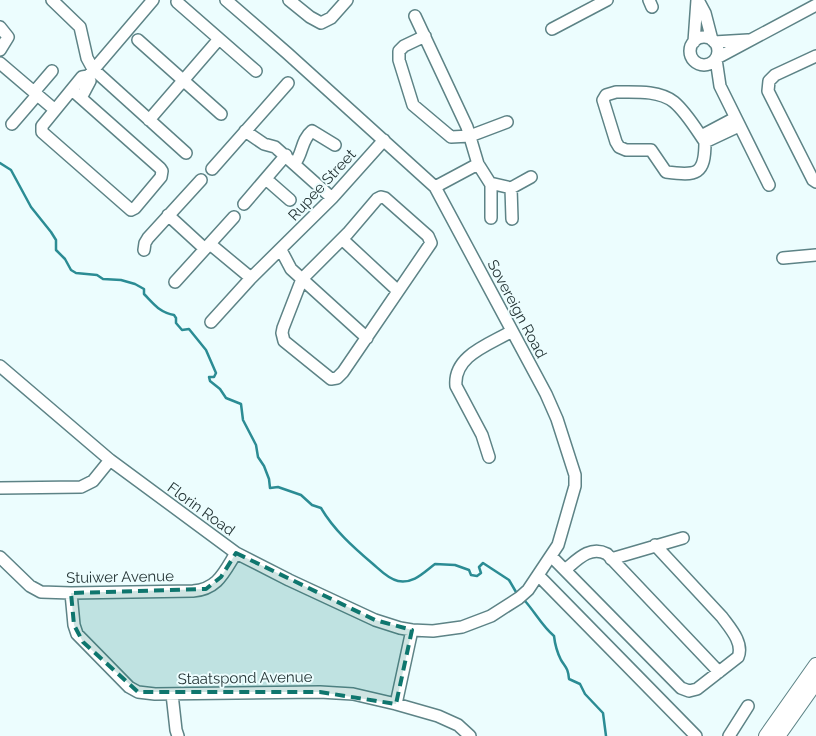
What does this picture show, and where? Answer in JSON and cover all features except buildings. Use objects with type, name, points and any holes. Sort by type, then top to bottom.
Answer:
[{"type":"main road","points":[[766,736],[816,665]]},
{"type":"main road","points":[[778,736],[816,682]]},
{"type":"street","points":[[52,0],[80,27],[90,72],[90,81],[82,98]]},
{"type":"street","points":[[72,90],[162,171],[161,176],[135,208],[131,210],[42,132],[42,126],[82,77],[90,72],[153,0]]},
{"type":"street","name":"Sovereign Road","points":[[226,0],[288,52],[435,187],[552,407],[575,475],[575,486],[558,545],[528,590],[491,616],[476,622],[447,629],[412,630]]},
{"type":"street","points":[[289,0],[310,17],[321,23],[331,18],[347,0]]},
{"type":"street","points":[[552,29],[591,4],[607,0]]},
{"type":"street","points":[[698,0],[705,13],[718,52],[716,58],[720,86]]},
{"type":"street","points":[[698,0],[691,55],[720,86],[769,185]]},
{"type":"street","points":[[177,2],[256,71]]},
{"type":"street","points":[[700,64],[708,64],[816,5]]},
{"type":"street","points":[[415,16],[470,136],[478,164],[486,179],[491,184],[511,188],[531,178]]},
{"type":"street","points":[[0,27],[8,37],[0,50]]},
{"type":"street","points":[[425,36],[404,46],[399,51],[399,60],[413,105],[447,136],[455,138],[470,136],[507,122]]},
{"type":"street","points":[[694,42],[702,38],[713,41],[749,40]]},
{"type":"street","points":[[149,120],[219,39]]},
{"type":"street","points":[[138,40],[221,114]]},
{"type":"street","points":[[816,56],[775,74],[768,82],[768,91],[813,180],[816,182]]},
{"type":"street","points":[[0,63],[55,110]]},
{"type":"street","points":[[12,124],[52,70]]},
{"type":"street","points":[[90,72],[186,153]]},
{"type":"street","points":[[212,169],[288,83]]},
{"type":"street","points":[[616,92],[644,92],[664,97],[674,102],[703,139],[704,160],[702,167],[698,171],[690,174],[666,172],[651,150],[626,150],[619,148],[604,105],[604,97],[608,93],[616,92]]},
{"type":"street","points":[[703,139],[737,122]]},
{"type":"street","points":[[245,131],[264,144],[275,147],[332,198]]},
{"type":"street","points":[[244,204],[266,179],[290,159],[301,153],[303,142],[312,131],[335,145]]},
{"type":"street","name":"Rupee Street","points":[[210,322],[332,198],[384,140]]},
{"type":"street","points":[[435,187],[478,164]]},
{"type":"street","points":[[266,179],[290,200]]},
{"type":"street","points":[[144,250],[148,238],[201,180]]},
{"type":"street","points":[[491,184],[491,218]]},
{"type":"street","points":[[511,188],[512,220]]},
{"type":"street","points":[[381,197],[385,198],[428,236],[431,243],[343,372],[334,379],[327,378],[289,346],[284,341],[282,333],[302,279],[342,239],[376,200],[381,197]]},
{"type":"street","points":[[168,215],[252,278]]},
{"type":"street","points":[[175,282],[234,217]]},
{"type":"street","points":[[342,239],[398,291]]},
{"type":"street","points":[[281,250],[291,269],[367,338]]},
{"type":"street","points":[[783,258],[816,255]]},
{"type":"street","points":[[490,457],[482,435],[456,386],[455,378],[465,360],[473,353],[512,331]]},
{"type":"street","name":"Florin Road","points":[[0,366],[110,460],[236,552],[354,611],[383,623],[412,630]]},
{"type":"street","points":[[0,488],[82,487],[93,481],[110,460]]},
{"type":"street","points":[[611,559],[683,538]]},
{"type":"street","points":[[551,556],[681,688],[689,691],[697,690],[738,657],[740,646],[732,630],[722,618],[655,545]]},
{"type":"street","points":[[565,570],[583,556],[594,551],[602,552],[611,559],[719,672]]},
{"type":"street","name":"Stuiwer Avenue","points":[[0,557],[36,590],[41,592],[193,591],[206,589],[215,584],[221,578],[236,552]]},
{"type":"street","points":[[538,575],[696,736]]},
{"type":"street","name":"Staatspond Avenue","points":[[71,593],[74,626],[77,634],[118,677],[138,692],[147,694],[320,692],[353,694],[396,704],[449,721],[458,725],[470,736]]},
{"type":"street","points":[[396,704],[412,630]]},
{"type":"street","points":[[172,694],[178,736]]},
{"type":"street","points":[[729,736],[748,706]]},
{"type":"highlighted area","points":[[236,553],[375,620],[412,630],[396,704],[320,692],[138,692],[83,642],[74,625],[71,593],[206,589],[221,577]]},
{"type":"waterway","points":[[0,163],[11,170],[31,207],[56,240],[56,250],[65,259],[71,270],[76,273],[97,275],[103,279],[121,280],[135,284],[144,289],[144,294],[158,308],[174,315],[176,323],[182,330],[189,329],[206,350],[216,373],[214,377],[209,377],[210,381],[220,389],[226,398],[241,404],[243,420],[256,445],[258,457],[269,479],[270,488],[278,487],[301,495],[312,505],[321,508],[332,524],[351,545],[384,574],[394,580],[409,581],[423,574],[435,564],[455,565],[469,570],[471,575],[477,576],[481,573],[479,567],[483,563],[509,580],[516,592]]},
{"type":"waterway","points":[[525,601],[554,636],[557,651],[567,670],[569,679],[580,684],[585,694],[603,713],[606,736]]}]
